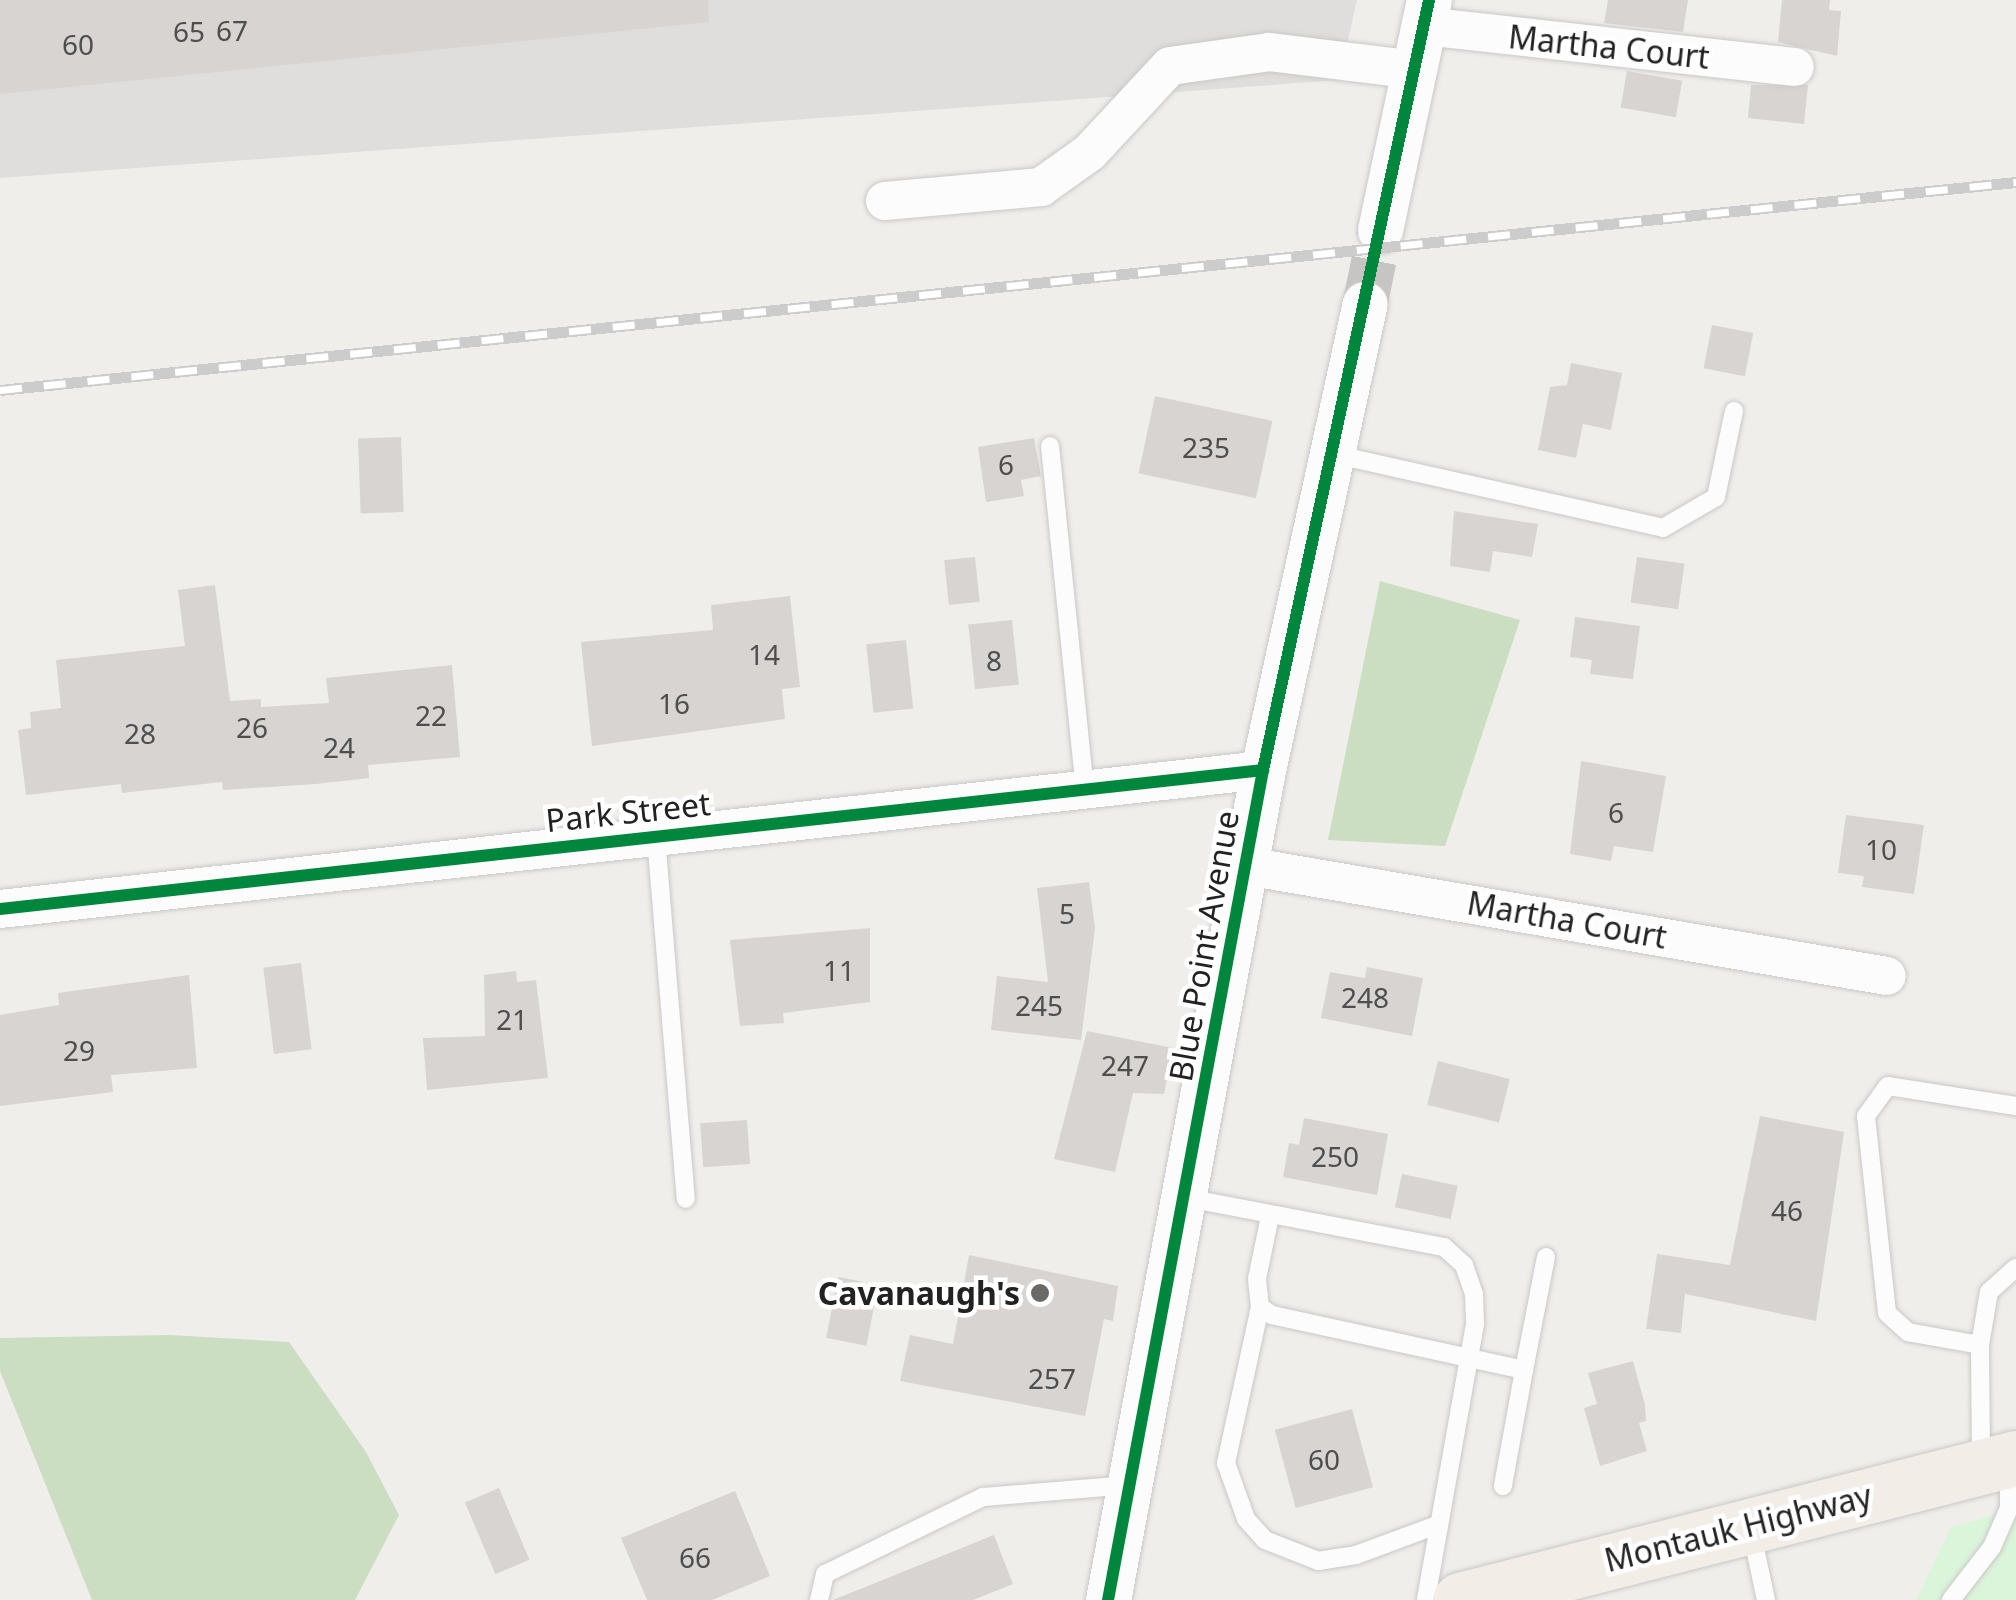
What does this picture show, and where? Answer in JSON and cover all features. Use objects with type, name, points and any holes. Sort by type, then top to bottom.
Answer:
[{"type":"main road","name":"Montauk Highway","points":[[1460,1600],[2002,1461]]},
{"type":"street","name":"Martha Court","points":[[1427,13],[1794,67]]},
{"type":"street","points":[[1380,230],[1427,13]]},
{"type":"street","points":[[885,201],[1041,188],[1090,152],[1170,66],[1269,52],[1414,70]]},
{"type":"street","name":"Blue Point Avenue","points":[[1108,1600],[1187,1198],[1263,770],[1365,304]]},
{"type":"street","name":"Park Street","points":[[0,909],[1263,770]]},
{"type":"street","name":"Martha Court","points":[[1246,866],[1888,976]]},
{"type":"lane","points":[[1333,454],[1663,528],[1716,497],[1734,412]]},
{"type":"lane","points":[[1050,446],[1084,790]]},
{"type":"lane","points":[[656,837],[686,1199]]},
{"type":"lane","points":[[1980,1345],[1908,1332],[1887,1312],[1866,1116],[1888,1086],[2016,1106]]},
{"type":"lane","points":[[1187,1198],[1444,1247],[1464,1265],[1474,1294],[1469,1358],[1434,1526],[1426,1600]]},
{"type":"lane","points":[[1270,1216],[1257,1279],[1260,1307],[1226,1463],[1246,1519],[1265,1540],[1318,1561],[1356,1555],[1434,1526]]},
{"type":"lane","points":[[1502,1486],[1546,1257]]},
{"type":"lane","points":[[1951,1600],[1992,1547],[2009,1508],[1980,1345],[1990,1292],[2016,1268]]},
{"type":"lane","points":[[1260,1307],[1272,1315],[1524,1370]]},
{"type":"lane","points":[[819,1600],[824,1574],[983,1497],[1130,1485]]},
{"type":"lane","points":[[1750,1525],[1766,1600]]},
{"type":"shaded area","points":[[0,0],[1357,0],[1339,80],[0,178]]},
{"type":"green space","points":[[1380,581],[1520,620],[1445,846],[1328,840]]},
{"type":"green space","points":[[170,1335],[289,1342],[366,1452],[399,1515],[355,1600],[92,1600],[0,1371],[0,1338]]},
{"type":"green space","points":[[2016,1509],[2016,1600],[1916,1600],[1951,1527]]},
{"type":"building","points":[[0,0],[708,0],[709,22],[0,94]]},
{"type":"building","points":[[1608,0],[1688,0],[1683,32],[1604,23]]},
{"type":"building","points":[[1782,0],[1830,0],[1829,10],[1841,11],[1837,56],[1778,42]]},
{"type":"building","points":[[1627,71],[1682,81],[1676,117],[1621,107]]},
{"type":"building","points":[[1751,85],[1808,85],[1804,124],[1748,118]]},
{"type":"building","points":[[1712,325],[1753,333],[1745,376],[1704,368]]},
{"type":"building","points":[[1571,363],[1622,373],[1611,430],[1583,424],[1576,458],[1538,450],[1550,387],[1567,385]]},
{"type":"building","points":[[1155,396],[1272,421],[1256,498],[1139,473]]},
{"type":"building","points":[[401,437],[404,512],[361,513],[358,439]]},
{"type":"building","points":[[1034,438],[1041,476],[1021,480],[1024,496],[986,502],[978,447]]},
{"type":"building","points":[[1454,511],[1538,524],[1532,557],[1493,551],[1490,572],[1450,566]]},
{"type":"building","points":[[975,557],[980,602],[949,605],[944,560]]},
{"type":"building","points":[[1637,557],[1685,564],[1678,609],[1631,603]]},
{"type":"building","points":[[215,585],[230,701],[261,699],[261,707],[329,703],[326,678],[452,665],[460,757],[368,765],[369,778],[316,784],[223,790],[222,782],[122,793],[121,784],[26,795],[18,730],[31,728],[30,712],[61,708],[56,660],[185,646],[178,590]]},
{"type":"building","points":[[790,596],[800,687],[782,689],[785,719],[592,746],[581,642],[713,630],[711,605]]},
{"type":"building","points":[[1575,617],[1640,626],[1633,679],[1590,674],[1592,660],[1570,657]]},
{"type":"building","points":[[1012,620],[1019,685],[975,689],[968,625]]},
{"type":"building","points":[[906,640],[913,709],[873,713],[866,644]]},
{"type":"building","points":[[1581,761],[1666,776],[1653,852],[1614,846],[1611,861],[1570,854]]},
{"type":"building","points":[[1846,815],[1924,825],[1914,894],[1862,887],[1864,876],[1838,873]]},
{"type":"building","points":[[1089,882],[1095,928],[1081,1040],[991,1030],[997,976],[1048,982],[1037,888]]},
{"type":"building","points":[[870,928],[870,1002],[783,1013],[784,1023],[740,1026],[730,940]]},
{"type":"building","points":[[301,963],[312,1049],[274,1054],[263,968]]},
{"type":"building","points":[[1367,967],[1423,978],[1412,1036],[1321,1018],[1330,972],[1365,978]]},
{"type":"building","points":[[516,971],[517,982],[536,980],[548,1078],[427,1090],[423,1038],[485,1036],[484,975]]},
{"type":"building","points":[[189,975],[197,1068],[111,1075],[113,1092],[0,1106],[0,1015],[59,1005],[58,993]]},
{"type":"building","points":[[1087,1031],[1173,1048],[1164,1094],[1133,1093],[1115,1172],[1054,1159]]},
{"type":"building","points":[[1438,1061],[1510,1079],[1499,1123],[1427,1105]]},
{"type":"building","points":[[1760,1116],[1844,1132],[1816,1321],[1685,1294],[1681,1333],[1646,1329],[1657,1254],[1730,1265]]},
{"type":"building","points":[[1304,1118],[1388,1134],[1377,1195],[1283,1177],[1289,1143],[1299,1145]]},
{"type":"building","points":[[747,1120],[750,1164],[703,1167],[700,1123]]},
{"type":"building","points":[[1402,1174],[1458,1186],[1451,1219],[1395,1207]]},
{"type":"building","points":[[969,1255],[1118,1286],[1113,1321],[1104,1319],[1085,1416],[900,1381],[910,1335],[953,1344]]},
{"type":"building","points":[[838,1277],[878,1285],[866,1346],[826,1338]]},
{"type":"building","points":[[1633,1361],[1645,1405],[1646,1421],[1639,1423],[1647,1451],[1600,1466],[1584,1408],[1597,1404],[1588,1373]]},
{"type":"building","points":[[1352,1409],[1373,1487],[1296,1508],[1275,1430]]},
{"type":"building","points":[[499,1488],[529,1560],[495,1574],[465,1502]]},
{"type":"building","points":[[735,1491],[770,1576],[712,1600],[647,1600],[621,1538]]},
{"type":"building","points":[[994,1535],[1013,1584],[973,1600],[833,1600]]},
{"type":"tunnel","points":[[1365,304],[1380,230]]},
{"type":"railway","points":[[0,390],[2016,182]]},
{"type":"cycle path","points":[[1108,1600],[1263,770],[1429,0]]},
{"type":"cycle path","points":[[0,909],[1263,770]]},
{"type":"place","name":"Cavanaugh's","points":[[1040,1293]]}]
